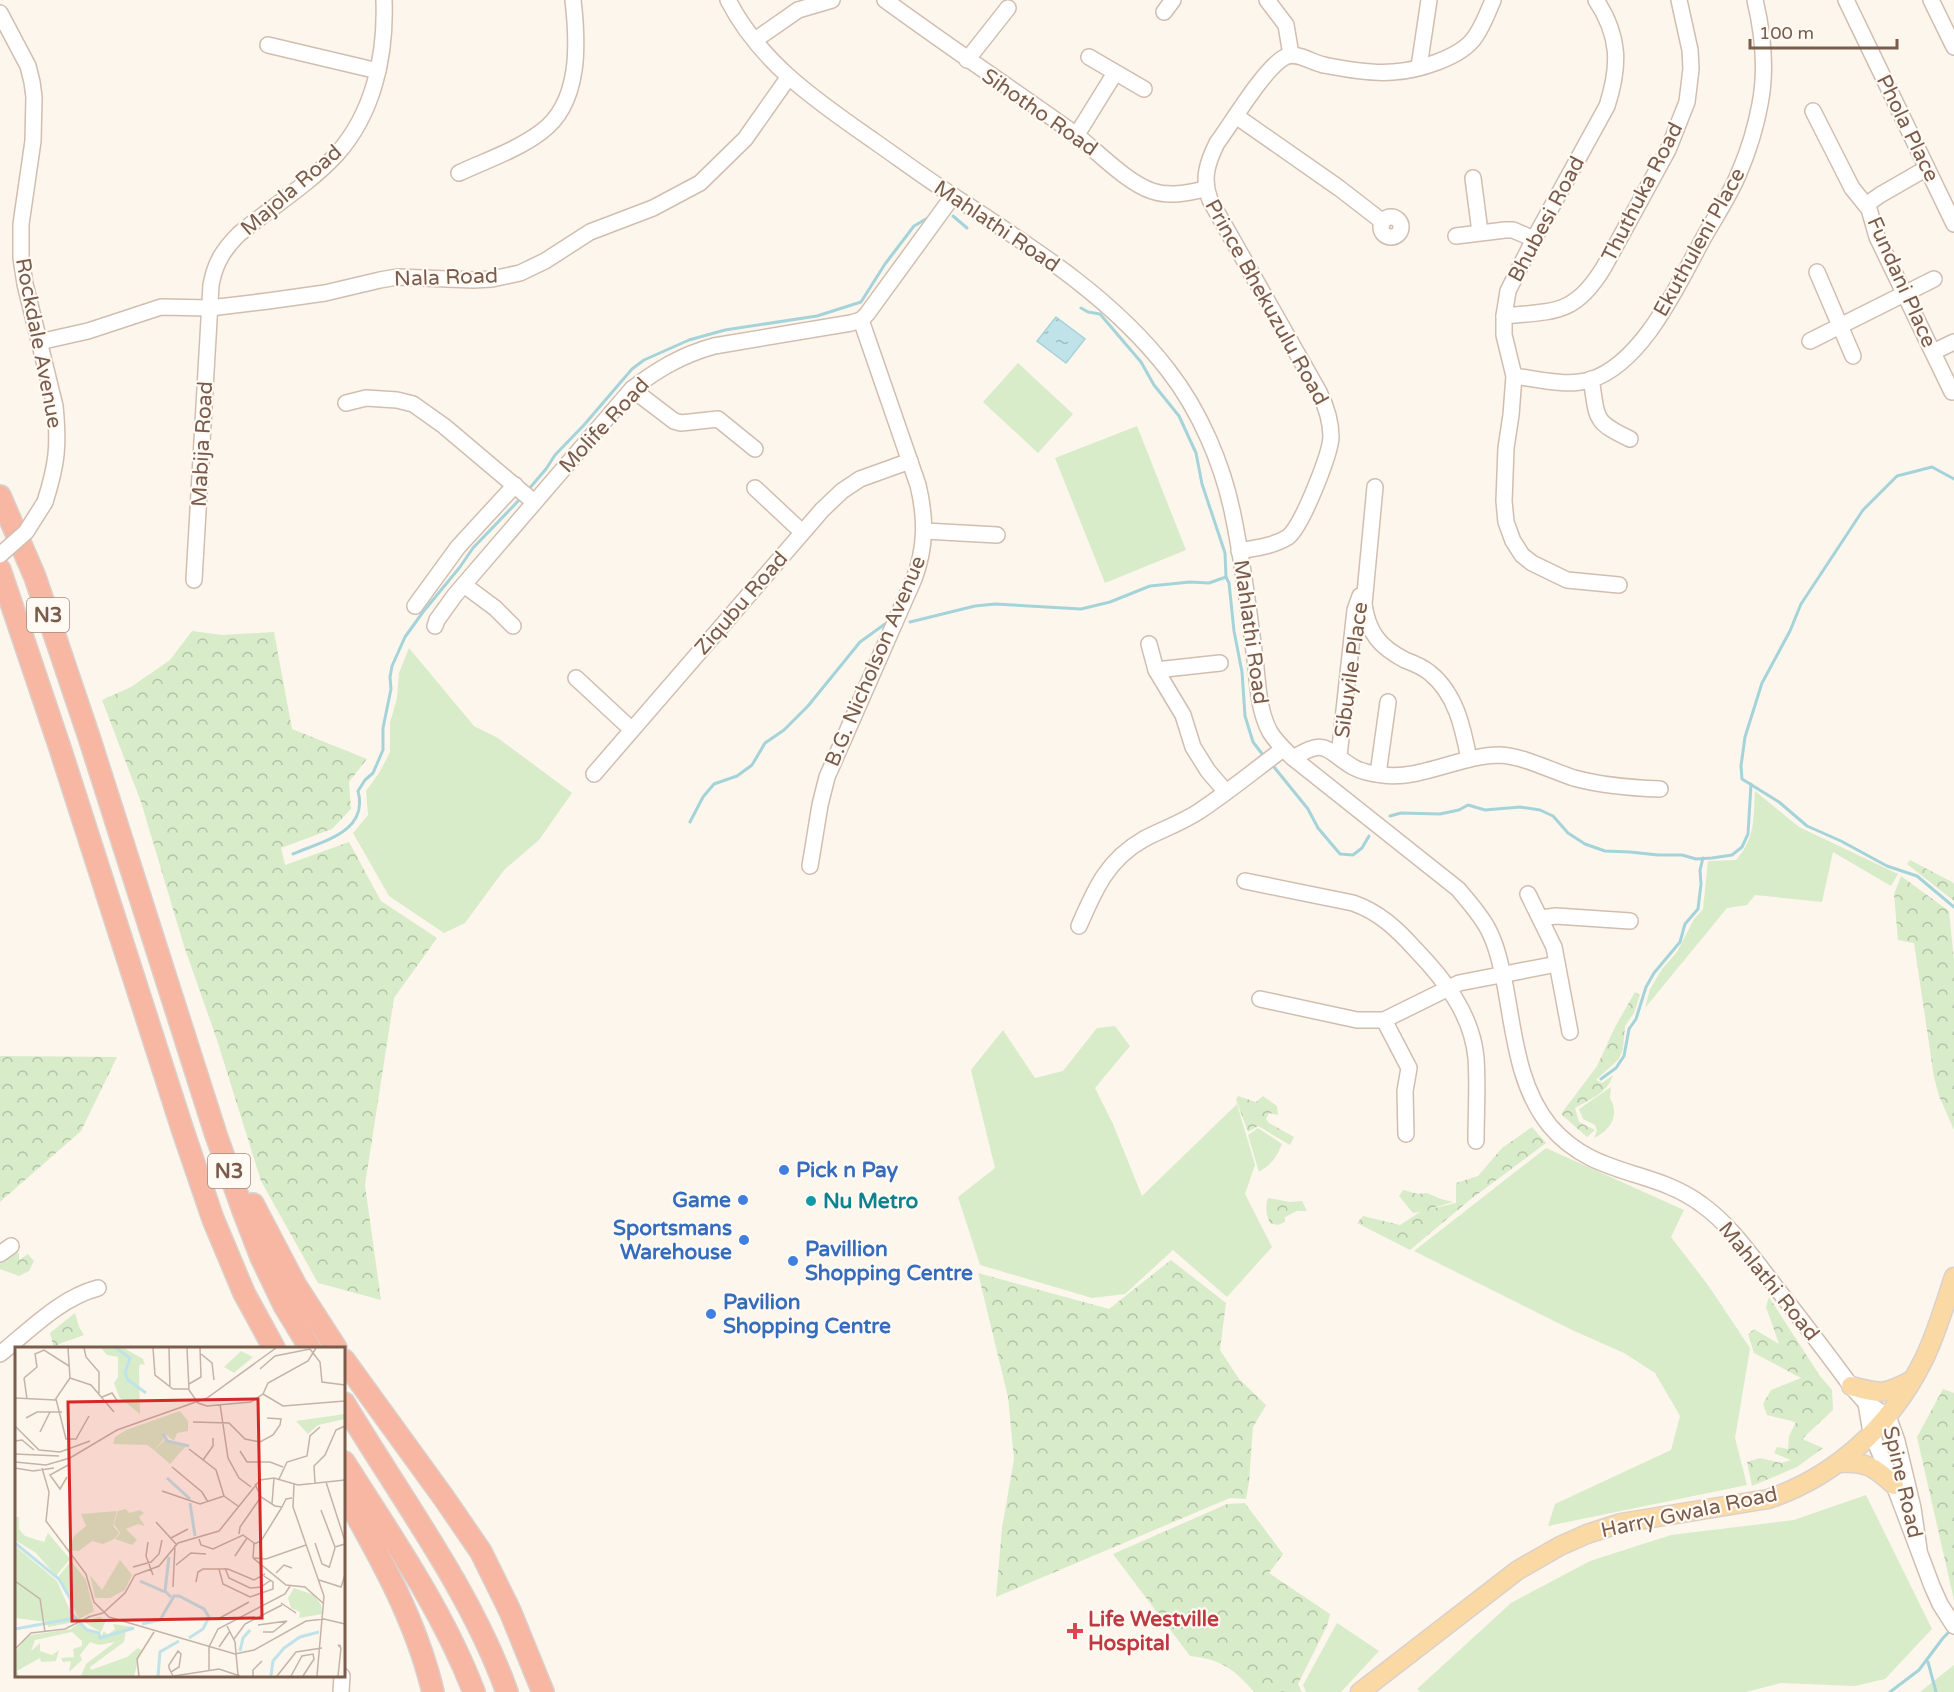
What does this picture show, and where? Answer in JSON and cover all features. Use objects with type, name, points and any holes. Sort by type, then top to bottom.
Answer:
[{"type":"highway","name":"N3","points":[[0,496],[35,576],[216,1135],[261,1257],[284,1305],[309,1347]]},
{"type":"highway","name":"N3","points":[[0,570],[213,1219],[244,1293],[273,1347]]},
{"type":"highway","points":[[216,1135],[296,1287],[335,1347]]},
{"type":"highway","points":[[244,1293],[262,1347]]},
{"type":"highway","points":[[345,1361],[444,1497],[481,1552],[502,1576],[523,1615],[557,1692]]},
{"type":"highway","points":[[345,1405],[447,1569],[477,1625],[507,1692]]},
{"type":"highway","points":[[345,1464],[401,1550],[431,1602],[450,1637],[474,1692]]},
{"type":"highway","points":[[345,1495],[387,1570],[404,1607],[427,1667],[433,1692]]},
{"type":"highway","points":[[365,1495],[388,1547],[419,1600],[458,1692]]},
{"type":"highway","points":[[481,1552],[510,1611],[543,1692]]},
{"type":"main road","name":"Harry Gwala Road","points":[[1360,1692],[1518,1570],[1560,1546],[1621,1523],[1768,1499],[1812,1480],[1839,1462],[1888,1416],[1913,1379],[1935,1334],[1954,1277]]},
{"type":"main road","points":[[1851,1386],[1884,1393],[1913,1379]]},
{"type":"main road","points":[[1839,1462],[1854,1462],[1871,1466],[1894,1485]]},
{"type":"street","name":"Majola Road","points":[[210,308],[213,275],[219,256],[239,234],[336,155],[357,124],[371,94],[378,71],[385,33],[384,0]]},
{"type":"street","points":[[459,173],[520,145],[543,131],[564,106],[570,90],[574,67],[573,0]]},
{"type":"street","name":"Mahlathi Road","points":[[728,0],[755,40],[788,78],[815,100],[978,211],[1096,296],[1134,329],[1170,372],[1210,442],[1233,513],[1259,698],[1270,732],[1288,753],[1458,889],[1473,906],[1488,928],[1497,952],[1521,1070],[1531,1095],[1549,1125],[1569,1144],[1588,1157],[1608,1167],[1674,1189],[1700,1203],[1712,1213],[1746,1248],[1851,1386],[1866,1403],[1888,1416]]},
{"type":"street","points":[[755,40],[798,10],[832,0]]},
{"type":"street","name":"Sihotho Road","points":[[885,0],[1076,136],[1136,182],[1152,191],[1177,194],[1205,189]]},
{"type":"street","points":[[1267,0],[1286,25],[1291,55],[1324,65],[1393,72],[1438,62],[1457,53],[1474,39],[1493,0]]},
{"type":"street","points":[[1419,67],[1429,0]]},
{"type":"street","name":"Bhubesi Road","points":[[1596,0],[1614,36],[1616,59],[1612,91],[1607,106],[1508,291],[1504,335],[1514,376],[1506,448],[1504,501],[1506,522],[1512,541],[1522,555],[1532,563],[1574,582],[1607,582],[1619,585]]},
{"type":"street","name":"Thuthuka Road","points":[[1504,316],[1547,312],[1572,305],[1594,283],[1604,267],[1668,150],[1687,102],[1691,69],[1679,0]]},
{"type":"street","name":"Ekuthuleni Place","points":[[1514,376],[1555,382],[1591,380],[1607,372],[1624,359],[1643,340],[1663,313],[1739,173],[1760,103],[1764,70],[1762,36],[1755,0]]},
{"type":"street","name":"Phola Place","points":[[1846,0],[1954,224]]},
{"type":"street","points":[[1931,0],[1954,47]]},
{"type":"street","points":[[967,60],[1008,9]]},
{"type":"street","name":"Rockdale Avenue","points":[[0,13],[28,66],[34,97],[32,160],[21,224],[21,244],[23,271],[55,406],[58,442],[45,502],[26,532],[0,555]]},
{"type":"street","points":[[268,45],[378,71]]},
{"type":"street","name":"Prince Bhekuzulu Road","points":[[1239,551],[1280,541],[1293,531],[1305,510],[1329,448],[1331,428],[1320,393],[1205,189],[1206,172],[1211,155],[1236,116],[1269,72],[1279,61],[1291,55]]},
{"type":"street","points":[[1089,57],[1144,89]]},
{"type":"street","points":[[1076,136],[1115,73]]},
{"type":"street","name":"Nala Road","points":[[39,342],[87,330],[160,307],[210,308],[325,293],[397,277],[492,279],[533,268],[590,232],[652,208],[700,183],[745,139],[788,78]]},
{"type":"street","points":[[1813,111],[1852,188],[1866,205]]},
{"type":"street","points":[[1236,116],[1339,188],[1383,222]]},
{"type":"street","name":"Fundani Place","points":[[1927,168],[1866,205],[1877,237],[1952,392]]},
{"type":"street","points":[[1473,178],[1480,232]]},
{"type":"street","points":[[861,320],[953,196]]},
{"type":"street","points":[[1456,236],[1513,230],[1534,239]]},
{"type":"street","points":[[1817,272],[1853,356]]},
{"type":"street","points":[[1810,341],[1934,279]]},
{"type":"street","name":"Mabija Road","points":[[194,580],[210,308]]},
{"type":"street","name":"Molife Road","points":[[435,626],[436,620],[533,501],[633,389],[667,364],[696,351],[861,320]]},
{"type":"street","name":"B.G. Nicholson Avenue","points":[[810,867],[827,777],[914,579],[923,551],[925,531],[922,503],[910,461],[861,320]]},
{"type":"street","points":[[1934,352],[1954,342]]},
{"type":"street","points":[[1591,380],[1597,415],[1601,423],[1630,439]]},
{"type":"street","points":[[633,389],[674,421],[681,423],[718,419],[755,449]]},
{"type":"street","points":[[346,403],[366,398],[397,400],[413,404],[436,420],[533,501]]},
{"type":"street","name":"Ziqubu Road","points":[[594,774],[822,510],[847,487],[860,479],[910,461]]},
{"type":"street","points":[[415,606],[458,547],[517,487]]},
{"type":"street","points":[[1375,487],[1364,604],[1370,629],[1389,651],[1429,672],[1446,690],[1460,722],[1469,759]]},
{"type":"street","points":[[754,488],[802,532]]},
{"type":"street","points":[[925,531],[997,535]]},
{"type":"street","points":[[464,585],[495,608],[513,626]]},
{"type":"street","name":"Sibuyile Place","points":[[1339,756],[1355,610],[1365,586]]},
{"type":"street","points":[[1149,644],[1156,670],[1183,715],[1193,747],[1227,792]]},
{"type":"street","points":[[1156,670],[1220,663]]},
{"type":"street","points":[[576,678],[631,729]]},
{"type":"street","points":[[1378,774],[1388,702]]},
{"type":"street","points":[[1079,926],[1107,870],[1124,853],[1143,840],[1196,813],[1288,753],[1309,748],[1329,749],[1360,771],[1378,774],[1408,774],[1469,759],[1507,756],[1589,782],[1626,788],[1660,789]]},
{"type":"street","points":[[1245,881],[1353,903],[1366,908],[1383,918],[1440,975],[1463,1014],[1474,1047],[1476,1141]]},
{"type":"street","points":[[1528,894],[1554,947],[1570,1032]]},
{"type":"street","points":[[1541,918],[1556,916],[1630,921]]},
{"type":"street","points":[[1260,999],[1357,1020],[1384,1020],[1448,987],[1557,964]]},
{"type":"street","points":[[1384,1020],[1409,1068],[1405,1091],[1406,1134]]},
{"type":"street","points":[[0,1352],[56,1309],[83,1292],[98,1288]]},
{"type":"street","points":[[1866,1403],[1871,1433]]},
{"type":"street","name":"Spine Road","points":[[1888,1416],[1897,1441],[1912,1501],[1919,1549]]},
{"type":"street","name":"Spine Road","points":[[1871,1433],[1894,1485],[1932,1586],[1953,1624]]},
{"type":"street","points":[[341,1692],[342,1677]]},
{"type":"green space","points":[[1018,363],[1073,414],[1038,453],[983,402]]},
{"type":"green space","points":[[1137,426],[1186,550],[1105,583],[1055,458]]},
{"type":"green space","points":[[192,631],[222,635],[274,632],[292,729],[367,759],[349,782],[351,809],[332,829],[281,848],[285,865],[349,842],[381,901],[437,938],[394,998],[365,1185],[381,1300],[318,1283],[261,1181],[217,1040],[184,946],[141,802],[102,700],[131,687],[170,660]]},
{"type":"green space","points":[[409,648],[474,726],[498,738],[572,793],[539,840],[504,870],[465,923],[444,933],[389,896],[353,833],[368,815],[366,791],[390,752],[390,723],[397,698],[399,673]]},
{"type":"green space","points":[[1755,791],[1799,827],[1898,874],[1891,886],[1833,852],[1822,902],[1755,895],[1747,905],[1727,908],[1645,1008],[1650,989],[1662,969],[1677,952],[1694,919],[1703,909],[1708,861],[1736,860],[1747,843],[1752,827]]},
{"type":"green space","points":[[1910,860],[1952,882],[1954,901],[1907,864]]},
{"type":"green space","points":[[1901,876],[1949,911],[1954,960],[1954,1130],[1939,1096],[1934,1077],[1914,943],[1898,940],[1894,894]]},
{"type":"green space","points":[[1635,992],[1640,995],[1634,1013],[1625,1026],[1623,1049],[1619,1059],[1596,1080],[1602,1083],[1613,1075],[1611,1081],[1598,1095],[1575,1108],[1579,1122],[1595,1130],[1587,1137],[1561,1114],[1597,1066],[1615,1027]]},
{"type":"green space","points":[[1115,1026],[1130,1046],[1095,1088],[1113,1124],[1142,1196],[1237,1104],[1255,1165],[1245,1194],[1272,1247],[1227,1297],[1173,1250],[1125,1294],[1092,1298],[980,1265],[958,1197],[995,1168],[971,1070],[1003,1030],[1035,1078],[1063,1071],[1097,1028]]},
{"type":"green space","points":[[0,1056],[117,1057],[81,1131],[0,1202]]},
{"type":"green space","points":[[1611,1087],[1610,1098],[1614,1116],[1605,1131],[1594,1138],[1597,1131],[1595,1125],[1583,1119],[1579,1109]]},
{"type":"green space","points":[[1238,1096],[1256,1102],[1263,1096],[1277,1106],[1278,1115],[1269,1113],[1266,1119],[1294,1137],[1290,1145],[1258,1126],[1248,1132],[1236,1100]]},
{"type":"green space","points":[[1532,1127],[1546,1143],[1471,1199],[1410,1250],[1357,1223],[1363,1216],[1400,1225],[1420,1212],[1413,1213],[1399,1196],[1403,1190],[1418,1194],[1427,1193],[1453,1202],[1426,1210],[1456,1203],[1456,1183],[1478,1176],[1502,1148]]},
{"type":"green space","points":[[1258,1128],[1282,1144],[1273,1160],[1259,1172],[1248,1135]]},
{"type":"green space","points":[[1546,1148],[1684,1210],[1671,1237],[1708,1285],[1750,1348],[1735,1438],[1747,1485],[1548,1526],[1555,1504],[1671,1450],[1680,1416],[1655,1373],[1624,1353],[1572,1330],[1414,1251]]},
{"type":"green space","points":[[1268,1198],[1290,1202],[1302,1201],[1307,1211],[1297,1211],[1285,1217],[1285,1222],[1278,1225],[1270,1223],[1266,1211]]},
{"type":"green space","points":[[15,1249],[19,1254],[19,1260],[28,1254],[34,1261],[29,1271],[19,1276],[0,1269],[0,1258]]},
{"type":"green space","points":[[1171,1260],[1226,1303],[1220,1350],[1239,1379],[1266,1405],[1253,1427],[1246,1499],[1230,1498],[996,1597],[1002,1528],[1014,1459],[1008,1397],[978,1273],[1109,1309]]},
{"type":"green space","points":[[1769,1297],[1820,1376],[1832,1390],[1833,1410],[1802,1439],[1823,1448],[1797,1467],[1752,1486],[1747,1462],[1760,1458],[1781,1463],[1791,1460],[1774,1453],[1777,1447],[1788,1449],[1789,1436],[1796,1422],[1767,1415],[1763,1404],[1771,1390],[1801,1378],[1754,1353],[1748,1334],[1754,1329],[1779,1344],[1766,1307]]},
{"type":"green space","points":[[75,1313],[84,1335],[54,1347],[50,1333]]},
{"type":"green space","points":[[1943,1389],[1954,1393],[1954,1600],[1917,1437]]},
{"type":"green space","points":[[1866,1495],[1932,1629],[1885,1679],[1855,1686],[1781,1683],[1746,1692],[1420,1692],[1417,1689],[1511,1603],[1590,1561],[1671,1535],[1794,1520]]},
{"type":"green space","points":[[1245,1503],[1283,1554],[1269,1573],[1330,1614],[1327,1626],[1298,1684],[1302,1692],[1254,1692],[1226,1666],[1201,1657],[1190,1656],[1113,1554],[1227,1504]]},
{"type":"green space","points":[[1337,1623],[1379,1651],[1341,1692],[1306,1692],[1303,1685]]},
{"type":"green space","points":[[1954,1665],[1954,1692],[1920,1692]]},
{"type":"water","points":[[1056,317],[1085,339],[1066,363],[1037,341]]},
{"type":"waterway","points":[[953,216],[967,228]]},
{"type":"waterway","points":[[528,490],[555,455],[632,369],[644,360],[689,340],[725,330],[817,316],[861,302],[885,264],[914,226],[926,219]]},
{"type":"waterway","points":[[1081,308],[1100,314],[1141,362],[1154,385],[1179,416],[1196,453],[1202,484],[1225,553],[1226,577],[1229,583],[1234,631],[1242,672],[1245,716],[1253,742],[1263,755]]},
{"type":"waterway","points":[[1954,479],[1932,467],[1897,476],[1863,510],[1801,604],[1790,631],[1762,683],[1745,737],[1741,766],[1742,779],[1779,802],[1807,826],[1887,866],[1917,876],[1954,907]]},
{"type":"waterway","points":[[293,854],[341,833],[357,816],[360,805],[358,791],[373,773],[383,750],[383,728],[391,689],[392,666],[405,637],[473,548],[522,497]]},
{"type":"waterway","points":[[910,622],[975,606],[995,604],[1081,609],[1110,602],[1150,586],[1190,582],[1209,583],[1226,577]]},
{"type":"waterway","points":[[690,822],[703,797],[714,784],[737,776],[752,765],[765,743],[784,730],[808,706],[860,642],[885,624]]},
{"type":"waterway","points":[[1274,767],[1308,809],[1318,828],[1340,854],[1353,855],[1362,848],[1369,836]]},
{"type":"waterway","points":[[1390,816],[1401,813],[1440,814],[1459,810],[1468,805],[1485,810],[1520,807],[1540,810],[1553,816],[1568,833],[1585,844],[1605,851],[1682,855],[1696,859],[1712,858],[1732,855],[1742,847],[1748,834],[1751,784]]},
{"type":"waterway","points":[[1601,1079],[1616,1068],[1624,1056],[1629,1029],[1636,1019],[1646,987],[1654,973],[1680,942],[1685,924],[1698,909],[1700,870],[1703,858]]},
{"type":"waterway","points":[[1890,1692],[1919,1670],[1951,1630]]},
{"type":"waterway","points":[[1928,1662],[1936,1692]]},
{"type":"place","name":"Pick n Pay","points":[[784,1170]]},
{"type":"place","name":"Game","points":[[743,1200]]},
{"type":"place","name":"Nu Metro","points":[[811,1201]]},
{"type":"place","name":"Sportsmans Warehouse","points":[[744,1240]]},
{"type":"place","name":"Pavillion Shopping Centre","points":[[793,1261]]},
{"type":"place","name":"Pavilion Shopping Centre","points":[[711,1314]]},
{"type":"place","name":"Life Westville Hospital","points":[[1075,1631]]}]
